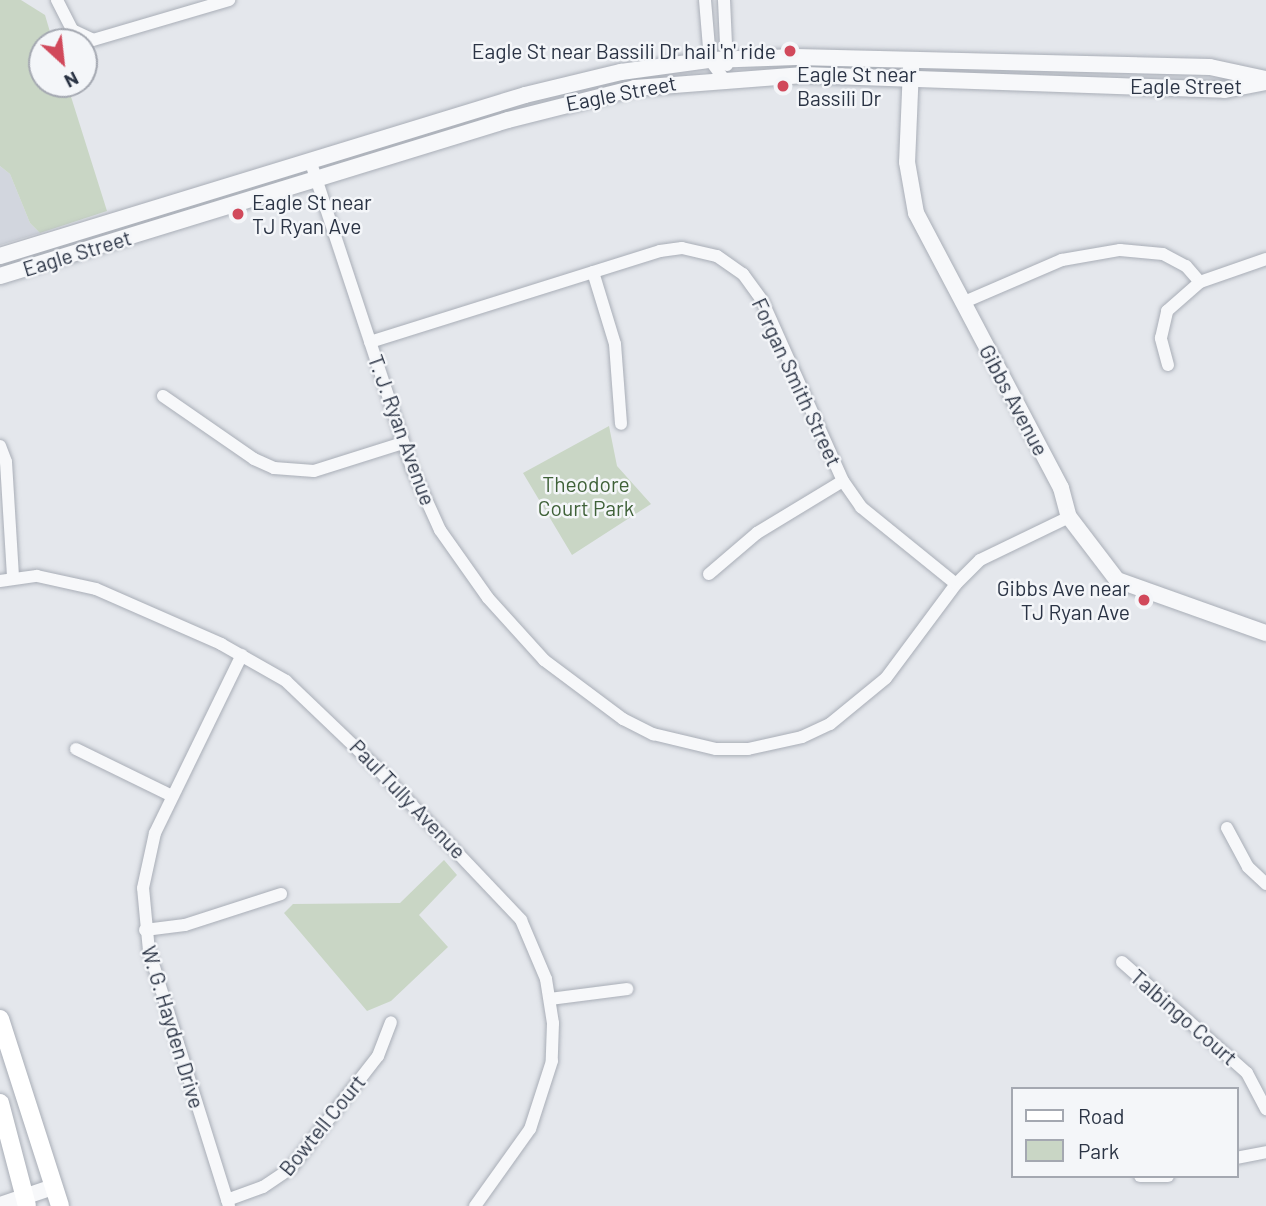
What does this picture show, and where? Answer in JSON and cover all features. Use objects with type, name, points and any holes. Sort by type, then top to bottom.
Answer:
[{"type":"main road","points":[[0,1019],[60,1206]]},
{"type":"main road","points":[[0,1103],[25,1201]]},
{"type":"street","points":[[57,0],[63,20],[72,30],[93,40],[229,0]]},
{"type":"street","points":[[705,0],[710,60],[723,78]]},
{"type":"street","points":[[723,78],[730,58],[724,0]]},
{"type":"street","name":"Eagle Street","points":[[0,256],[568,84],[710,60],[912,58],[1210,67],[1266,80]]},
{"type":"street","name":"Gibbs Avenue","points":[[912,58],[907,162],[913,200],[922,227],[1056,480],[1069,517],[1117,580],[1266,633]]},
{"type":"street","name":"Eagle Street","points":[[0,276],[567,103],[635,88],[723,78],[911,78],[1225,90],[1266,80]]},
{"type":"street","name":"T. J. Ryan Avenue","points":[[311,163],[403,443],[440,530],[508,622],[544,660],[623,719],[684,744],[748,749],[802,737],[830,724],[886,678],[956,584],[980,560],[1069,517]]},
{"type":"street","name":"Forgan Smith Street","points":[[370,342],[593,272],[681,248],[732,264],[762,300],[843,481],[878,524],[956,584]]},
{"type":"street","points":[[962,303],[1062,260],[1119,250],[1163,254],[1186,266],[1200,282]]},
{"type":"street","points":[[1168,365],[1161,323],[1167,311],[1200,282],[1266,259]]},
{"type":"street","points":[[593,272],[615,344],[621,424]]},
{"type":"street","points":[[163,396],[254,460],[274,468],[313,471],[403,443]]},
{"type":"street","points":[[0,446],[6,462],[7,580]]},
{"type":"street","points":[[709,574],[757,533],[843,481]]},
{"type":"street","name":"Paul Tully Avenue","points":[[7,580],[37,576],[96,589],[242,654],[307,696],[492,886],[531,939],[551,999],[554,1043],[544,1095],[530,1129],[475,1206]]},
{"type":"street","name":"W. G. Hayden Drive","points":[[228,1203],[145,930],[143,888],[149,851],[172,796],[242,654]]},
{"type":"street","points":[[76,749],[172,796]]},
{"type":"street","points":[[1227,828],[1248,867],[1266,884]]},
{"type":"street","points":[[145,930],[185,925],[281,894]]},
{"type":"street","name":"Talbingo Court","points":[[1122,962],[1247,1073],[1266,1109]]},
{"type":"street","points":[[551,999],[627,989]]},
{"type":"street","name":"Bowtell Court","points":[[228,1203],[263,1187],[290,1169],[378,1056],[391,1022]]},
{"type":"street","points":[[1238,1158],[1266,1152]]},
{"type":"street","points":[[0,1205],[25,1201],[53,1187]]},
{"type":"shaded area","points":[[0,166],[10,174],[30,223],[40,233],[0,245]]},
{"type":"green space","points":[[0,0],[21,0],[45,15],[49,28],[28,28],[28,98],[71,98],[107,211],[40,233],[30,223],[10,174],[0,166]]},
{"type":"green space","name":"Theodore Court Park","points":[[609,426],[617,466],[651,504],[572,555],[523,473]]},
{"type":"green space","points":[[444,860],[457,875],[419,915],[448,947],[391,1001],[367,1011],[284,913],[293,904],[400,903]]},
{"type":"place","name":"Eagle St near Bassili Dr hail 'n' ride","points":[[790,51]]},
{"type":"place","name":"Eagle St near Bassili Dr","points":[[783,86]]},
{"type":"place","name":"Eagle St near TJ Ryan Ave","points":[[238,214]]},
{"type":"place","name":"Gibbs Ave near TJ Ryan Ave","points":[[1144,600]]}]
